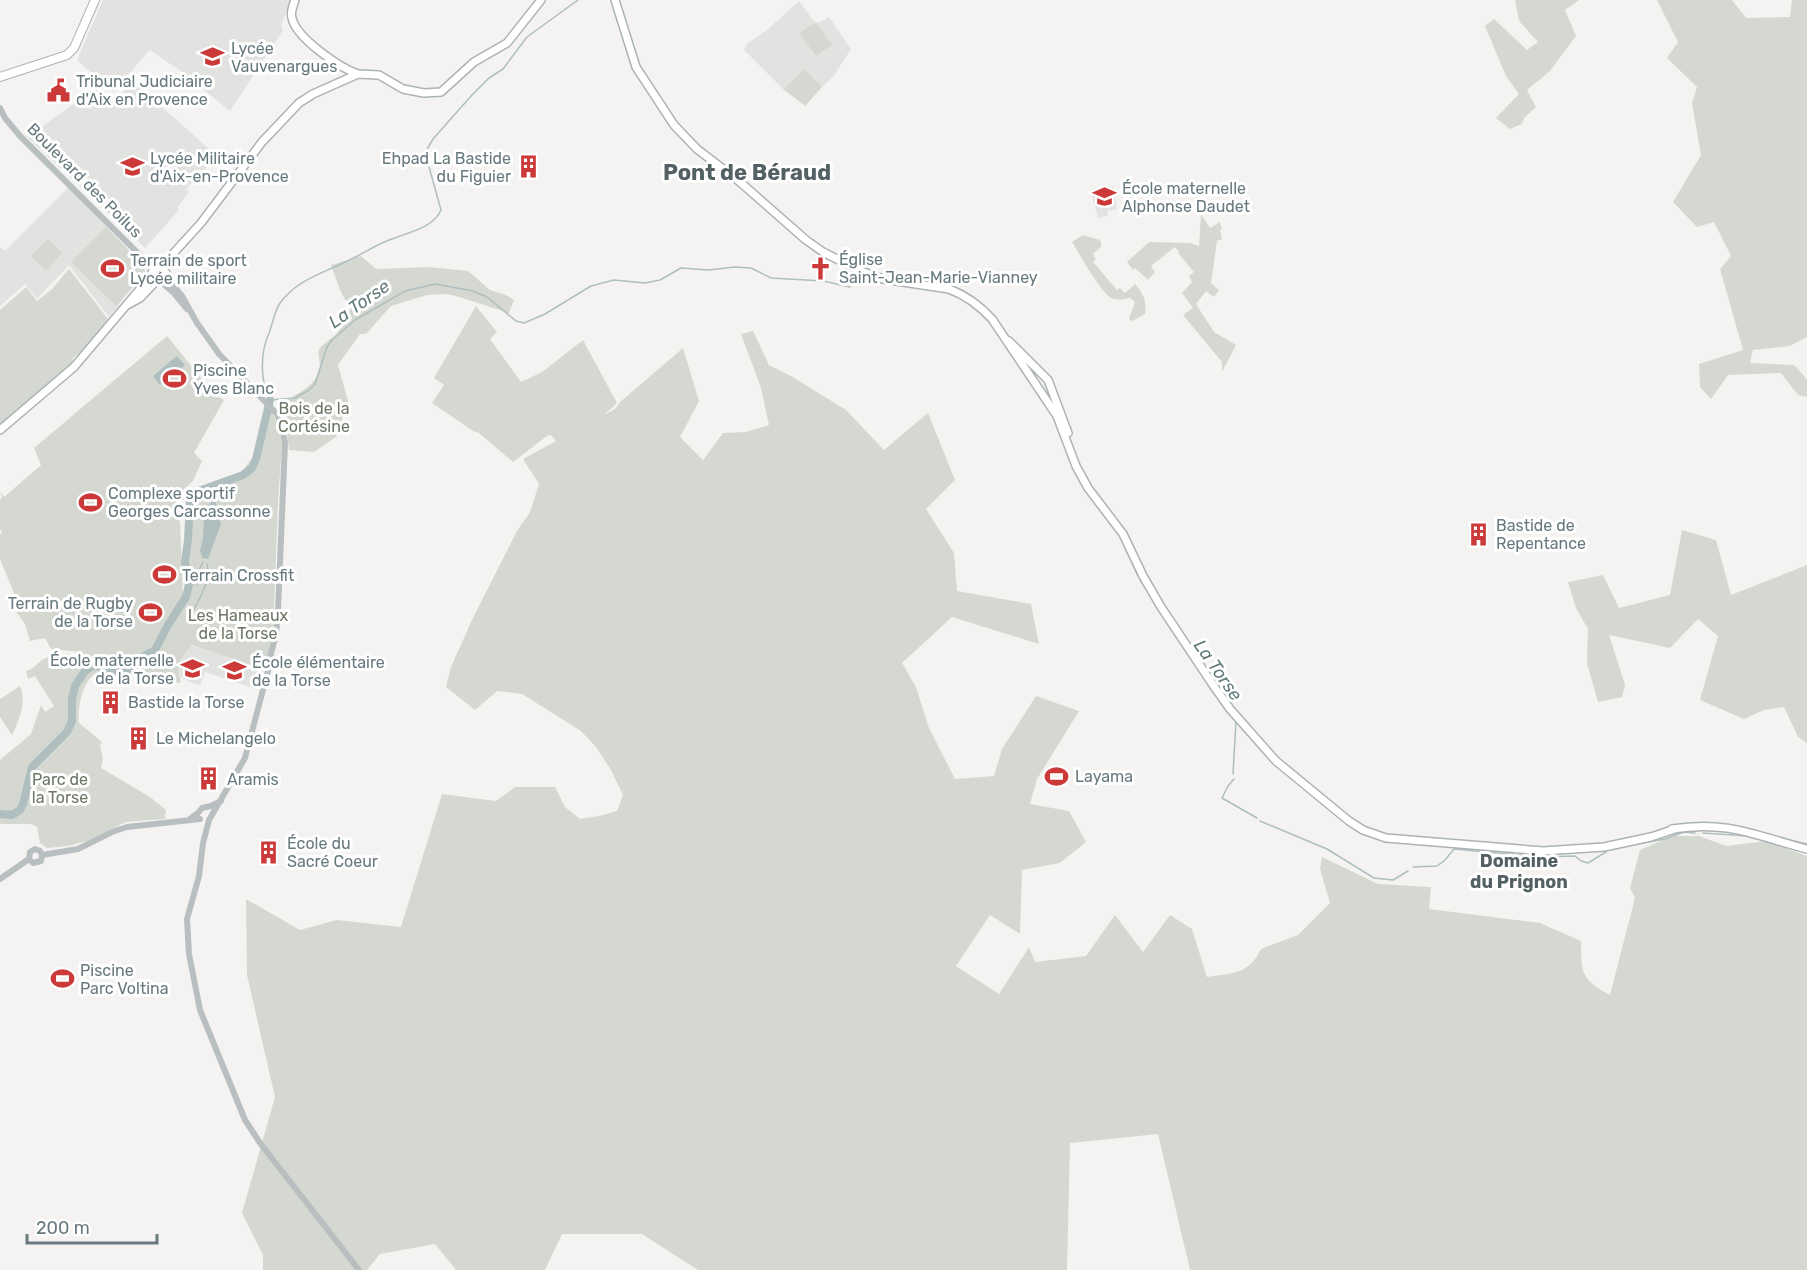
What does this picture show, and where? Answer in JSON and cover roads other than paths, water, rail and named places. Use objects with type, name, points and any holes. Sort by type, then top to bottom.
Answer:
[{"type":"main road","points":[[0,77],[67,55],[74,48],[95,0]]},
{"type":"main road","points":[[295,0],[291,14],[296,28],[317,49],[335,61],[343,75]]},
{"type":"main road","points":[[0,430],[74,367],[128,301],[159,275],[170,257],[201,223],[251,156],[281,120],[306,98],[333,86],[343,75],[358,74],[379,75],[403,89],[424,93],[441,92],[474,62],[507,43],[541,0]]},
{"type":"main road","points":[[615,0],[628,46],[643,81],[674,125],[697,149],[740,182],[815,247],[861,271],[883,279],[958,292],[987,314],[1057,416],[1076,466],[1084,480],[1123,534],[1148,586],[1230,709],[1276,761],[1349,821],[1363,830],[1394,839],[1533,850],[1604,847],[1695,825],[1725,827],[1807,849]]},
{"type":"main road","points":[[1002,334],[1045,376],[1054,394],[1084,480]]},
{"type":"main road","points":[[1020,363],[1022,359],[1027,358]]},
{"type":"main road","points":[[1042,396],[1054,394]]},
{"type":"street","name":"Boulevard des Poilus","points":[[0,108],[5,118],[27,144],[182,296],[219,354],[270,406],[280,420],[285,442],[276,635],[243,765],[221,801],[205,815]]},
{"type":"street","points":[[0,879],[29,859],[37,863],[42,859],[42,855],[78,849],[127,827],[187,821],[205,815],[207,831],[203,843],[199,876],[186,927],[200,1010],[245,1120],[260,1143],[358,1270]]},
{"type":"waterway","name":"La Torse","points":[[578,0],[527,37],[503,69],[489,78],[433,139],[426,151],[426,156],[441,210],[438,216],[421,228],[382,243],[310,278],[280,303],[266,341],[263,358],[264,384],[270,400],[295,398],[309,390],[315,384],[327,347],[355,320],[405,291],[435,284],[473,291],[487,297],[516,321],[524,323],[545,314],[591,286],[614,280],[645,283],[660,280],[681,268],[708,270],[751,268],[771,278],[823,281],[850,287]]},
{"type":"waterway","name":"La Torse","points":[[0,814],[12,815],[20,810],[32,767],[67,732],[72,721],[72,699],[75,686],[85,671],[94,665],[112,671],[126,672],[139,659],[155,650],[186,597],[189,585],[185,562],[190,500],[196,492],[243,475],[252,468],[270,400]]},
{"type":"waterway","name":"La Torse","points":[[1126,550],[1138,576]]},
{"type":"waterway","points":[[197,585],[199,570],[203,562]]},
{"type":"waterway","points":[[189,618],[206,584],[207,564]]},
{"type":"waterway","name":"La Torse","points":[[1140,580],[1150,594]]},
{"type":"waterway","name":"La Torse","points":[[1154,601],[1157,608]]},
{"type":"waterway","name":"La Torse","points":[[1166,622],[1225,708]]},
{"type":"waterway","name":"La Torse","points":[[1233,774],[1236,721]]},
{"type":"waterway","points":[[1234,779],[1222,798],[1257,818]]},
{"type":"waterway","points":[[1260,821],[1327,849],[1374,878],[1393,880],[1408,871]]},
{"type":"waterway","points":[[1631,845],[1665,839],[1684,832],[1695,833]]},
{"type":"waterway","points":[[1703,833],[1748,836]]},
{"type":"waterway","points":[[1776,837],[1807,844]]},
{"type":"waterway","points":[[1413,867],[1437,866],[1454,849],[1541,857],[1575,856],[1588,863],[1606,852]]},
{"type":"place","name":"Lycée Vauvenargues","points":[[213,57]]},
{"type":"place","name":"Tribunal Judiciaire d'Aix en Provence","points":[[58,90]]},
{"type":"place","name":"Lycée Militaire d'Aix-en-Provence","points":[[132,167]]},
{"type":"place","name":"Ehpad La Bastide du Figuier","points":[[529,167]]},
{"type":"place","name":"École maternelle Alphonse Daudet","points":[[1104,197]]},
{"type":"place","name":"Église Saint-Jean-Marie-Vianney","points":[[821,268]]},
{"type":"place","name":"Terrain de sport Lycée militaire","points":[[112,269]]},
{"type":"place","name":"Piscine Yves Blanc","points":[[175,379]]},
{"type":"place","name":"Complexe sportif Georges Carcassonne","points":[[90,502]]},
{"type":"place","name":"Bastide de Repentance","points":[[1478,534]]},
{"type":"place","name":"Terrain Crossfit","points":[[164,575]]},
{"type":"place","name":"Terrain de Rugby de la Torse","points":[[151,612]]},
{"type":"place","name":"École maternelle de la Torse","points":[[192,669]]},
{"type":"place","name":"École élémentaire de la Torse","points":[[234,671]]},
{"type":"place","name":"Bastide la Torse","points":[[110,702]]},
{"type":"place","name":"Le Michelangelo","points":[[138,738]]},
{"type":"place","name":"Layama","points":[[1057,776]]},
{"type":"place","name":"Aramis","points":[[209,779]]},
{"type":"place","name":"École du Sacré Coeur","points":[[269,852]]},
{"type":"place","name":"Piscine Parc Voltina","points":[[62,979]]},
{"type":"district","name":"Pont de Béraud","points":[[747,172]]},
{"type":"district","name":"Domaine du Prignon","points":[[1519,871]]},
{"type":"park label","name":"Bois de la Cortésine","points":[[314,417]]},
{"type":"park label","name":"Les Hameaux de la Torse","points":[[238,624]]},
{"type":"park label","name":"Parc de la Torse","points":[[60,788]]}]
